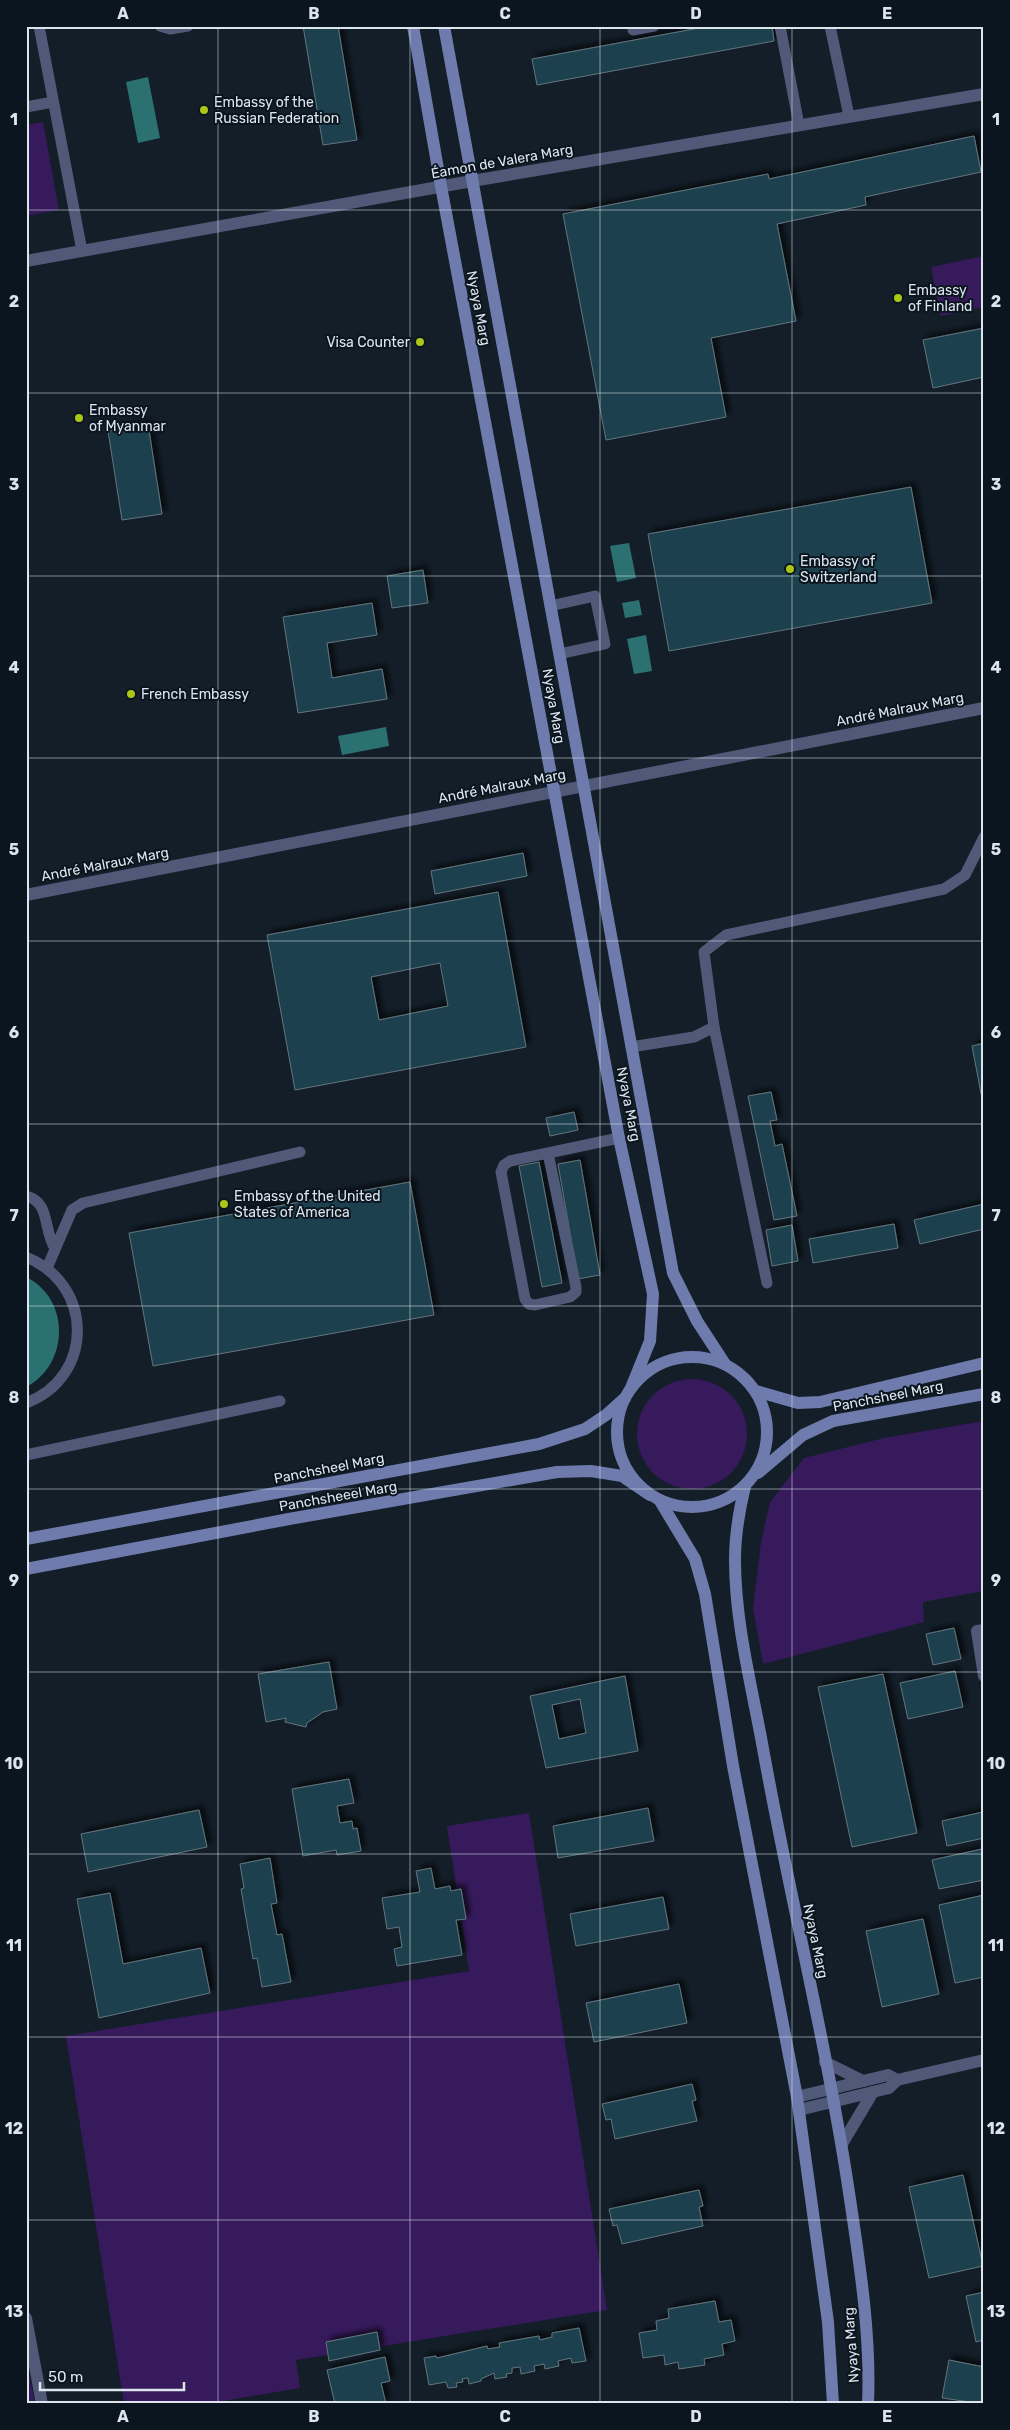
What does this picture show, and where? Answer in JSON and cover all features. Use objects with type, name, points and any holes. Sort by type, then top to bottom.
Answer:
[{"type":"street","name":"Nyaya Marg","points":[[413,26],[441,186],[619,1138],[653,1294],[650,1341],[628,1393]]},
{"type":"street","name":"Nyaya Marg","points":[[444,26],[673,1273],[697,1321],[725,1364]]},
{"type":"street","name":"Éamon de Valera Marg","points":[[26,261],[441,186],[984,94]]},
{"type":"street","name":"André Malraux Marg","points":[[26,895],[984,708]]},
{"type":"street","points":[[700,1357],[725,1364],[743,1375],[756,1391],[767,1419],[766,1449],[754,1476],[727,1500],[705,1507],[682,1507],[656,1498],[634,1481],[622,1462],[617,1441],[618,1419],[628,1393],[650,1369],[674,1358],[700,1357]]},
{"type":"street","name":"Panchsheel Marg","points":[[756,1391],[798,1403],[820,1402],[984,1362]]},
{"type":"street","name":"Panchsheel Marg","points":[[26,1539],[539,1444],[585,1429],[606,1415],[628,1393]]},
{"type":"street","name":"Panchsheel Marg","points":[[754,1476],[803,1435],[833,1421],[984,1394]]},
{"type":"street","name":"Panchsheeel Marg","points":[[26,1569],[557,1472],[590,1471],[622,1476],[656,1498]]},
{"type":"street","name":"Nyaya Marg","points":[[745,1486],[738,1517],[735,1560],[740,1618],[782,1850],[842,2144],[861,2271],[869,2380],[868,2404]]},
{"type":"street","name":"Nyaya Marg","points":[[656,1498],[695,1559],[705,1594],[733,1766],[797,2096],[828,2322],[833,2404]]},
{"type":"street","points":[[984,1630],[977,1632],[984,1676]]},
{"type":"street","points":[[798,2110],[889,2088],[896,2080],[984,2060]]},
{"type":"street","points":[[825,2062],[862,2081]]},
{"type":"street","points":[[797,2096],[888,2075],[896,2080]]},
{"type":"street","points":[[842,2144],[872,2092]]},
{"type":"street","points":[[26,2318],[42,2404]]},
{"type":"lane","points":[[39,26],[82,251]]},
{"type":"lane","points":[[160,26],[170,29],[188,26]]},
{"type":"lane","points":[[633,30],[654,26]]},
{"type":"lane","points":[[780,26],[799,125]]},
{"type":"lane","points":[[830,26],[849,116]]},
{"type":"lane","points":[[26,107],[54,102]]},
{"type":"lane","points":[[550,606],[595,596],[605,644],[559,654]]},
{"type":"lane","points":[[768,1283],[714,1027],[704,952],[726,935],[944,889],[965,874],[984,836]]},
{"type":"lane","points":[[631,1047],[694,1037],[714,1027]]},
{"type":"lane","points":[[548,1153],[576,1292],[570,1297],[535,1305],[529,1304],[525,1299],[501,1172],[504,1165],[510,1161],[619,1138]]},
{"type":"lane","points":[[47,1268],[72,1210],[83,1203],[300,1152]]},
{"type":"lane","points":[[26,1196],[35,1198],[43,1208],[50,1241],[55,1248]]},
{"type":"lane","points":[[26,1257],[40,1263],[61,1281],[74,1304],[78,1331],[74,1358],[60,1381],[39,1398],[26,1404]]},
{"type":"lane","points":[[26,1455],[280,1401]]},
{"type":"shaded area","points":[[148,77],[160,138],[138,143],[126,82]]},
{"type":"shaded area","points":[[43,122],[59,210],[26,216],[26,125]]},
{"type":"shaded area","points":[[984,256],[984,307],[941,316],[931,267]]},
{"type":"shaded area","points":[[629,543],[636,578],[617,582],[610,546]]},
{"type":"shaded area","points":[[639,600],[642,615],[625,618],[622,603]]},
{"type":"shaded area","points":[[646,635],[652,671],[634,674],[627,639]]},
{"type":"shaded area","points":[[386,727],[389,746],[342,755],[338,736]]},
{"type":"shaded area","points":[[26,1277],[41,1287],[51,1300],[57,1316],[59,1332],[57,1348],[50,1364],[40,1377],[26,1387]]},
{"type":"shaded area","points":[[692,1379],[713,1383],[731,1395],[743,1413],[747,1434],[743,1455],[731,1473],[713,1485],[692,1489],[671,1485],[653,1473],[641,1455],[637,1434],[641,1413],[653,1395],[671,1383]]},
{"type":"shaded area","points":[[984,1421],[984,1591],[923,1602],[924,1622],[763,1664],[753,1608],[761,1542],[770,1502],[804,1458],[884,1438]]},
{"type":"shaded area","points":[[529,1813],[607,2310],[296,2360],[300,2388],[206,2404],[124,2404],[66,2036],[469,1971],[447,1826]]},
{"type":"shaded area","points":[[26,2359],[35,2404],[26,2404]]},
{"type":"building","points":[[303,26],[338,26],[357,140],[323,145]]},
{"type":"building","points":[[710,26],[772,26],[774,41],[537,85],[532,59]]},
{"type":"building","points":[[974,136],[981,172],[865,197],[866,205],[777,224],[796,321],[711,338],[726,417],[606,440],[563,214],[768,174],[769,179]]},
{"type":"building","points":[[984,328],[984,377],[933,388],[923,340]]},
{"type":"building","points":[[148,424],[162,514],[122,520],[108,431]]},
{"type":"building","name":"Embassy of Switzerland","points":[[911,487],[932,603],[669,651],[648,534]]},
{"type":"building","points":[[423,570],[428,603],[392,608],[387,576]]},
{"type":"building","points":[[372,603],[377,635],[327,643],[332,678],[382,669],[387,699],[298,713],[283,617]]},
{"type":"building","points":[[523,853],[527,876],[435,894],[431,871]]},
{"type":"building","points":[[498,892],[526,1047],[295,1090],[267,935]],"holes":[[[440,963],[448,1006],[379,1020],[371,977]]]},
{"type":"building","points":[[984,1043],[984,1109],[972,1046]]},
{"type":"building","points":[[771,1092],[777,1120],[770,1121],[775,1146],[782,1144],[797,1216],[774,1220],[748,1096]]},
{"type":"building","points":[[574,1112],[578,1130],[550,1136],[546,1118]]},
{"type":"building","points":[[580,1160],[600,1275],[578,1279],[558,1164]]},
{"type":"building","points":[[539,1162],[562,1283],[542,1287],[519,1166]]},
{"type":"building","points":[[410,1182],[434,1315],[153,1366],[129,1233]]},
{"type":"building","points":[[984,1204],[984,1229],[920,1244],[914,1220]]},
{"type":"building","points":[[894,1224],[898,1248],[813,1263],[809,1239]]},
{"type":"building","points":[[792,1225],[798,1261],[772,1266],[766,1230]]},
{"type":"building","points":[[954,1628],[961,1659],[933,1665],[926,1634]]},
{"type":"building","points":[[329,1662],[337,1709],[323,1712],[307,1723],[306,1727],[285,1722],[286,1718],[266,1722],[258,1674]]},
{"type":"building","points":[[955,1671],[963,1707],[908,1719],[900,1683]]},
{"type":"building","points":[[883,1674],[917,1833],[852,1847],[818,1687]]},
{"type":"building","points":[[625,1676],[638,1751],[546,1768],[530,1696]],"holes":[[[580,1699],[586,1733],[559,1739],[552,1705]]]},
{"type":"building","points":[[349,1779],[354,1803],[337,1806],[340,1823],[352,1821],[353,1829],[357,1828],[361,1851],[337,1855],[336,1850],[303,1856],[292,1789]]},
{"type":"building","points":[[648,1808],[654,1841],[558,1858],[553,1826]]},
{"type":"building","points":[[199,1810],[207,1847],[88,1872],[81,1834]]},
{"type":"building","points":[[983,1812],[984,1838],[947,1846],[942,1821]]},
{"type":"building","points":[[982,1849],[984,1880],[939,1889],[932,1860]]},
{"type":"building","points":[[270,1858],[277,1903],[271,1904],[277,1935],[282,1934],[291,1982],[262,1987],[257,1958],[253,1959],[241,1889],[244,1888],[240,1864]]},
{"type":"building","points":[[431,1868],[435,1889],[450,1886],[451,1891],[461,1889],[466,1919],[456,1920],[462,1955],[397,1966],[394,1949],[402,1947],[399,1927],[387,1929],[382,1898],[420,1892],[416,1871]]},
{"type":"building","points":[[110,1893],[123,1964],[201,1948],[210,1993],[99,2018],[77,1899]]},
{"type":"building","points":[[984,1895],[984,1977],[955,1983],[939,1905]]},
{"type":"building","points":[[663,1897],[669,1929],[576,1946],[570,1914]]},
{"type":"building","points":[[923,1919],[939,1994],[882,2007],[866,1931]]},
{"type":"building","points":[[679,1984],[687,2023],[594,2042],[586,2003]]},
{"type":"building","points":[[692,2084],[696,2100],[692,2101],[697,2121],[615,2139],[611,2119],[606,2120],[602,2104]]},
{"type":"building","points":[[963,2175],[983,2266],[929,2278],[909,2187]]},
{"type":"building","points":[[699,2190],[703,2206],[699,2207],[703,2226],[622,2244],[617,2225],[613,2226],[609,2209]]},
{"type":"building","points":[[984,2292],[984,2340],[976,2342],[966,2296]]},
{"type":"building","points":[[715,2301],[719,2322],[731,2320],[735,2341],[722,2344],[724,2355],[704,2359],[705,2365],[679,2369],[678,2362],[665,2365],[664,2355],[643,2358],[639,2333],[657,2330],[656,2321],[669,2318],[668,2309]]},
{"type":"building","points":[[579,2328],[586,2361],[572,2363],[571,2358],[558,2361],[559,2366],[545,2369],[544,2364],[534,2366],[535,2371],[521,2374],[520,2367],[512,2368],[512,2373],[506,2374],[507,2377],[495,2379],[494,2373],[481,2379],[481,2381],[469,2384],[468,2378],[462,2379],[463,2382],[456,2383],[457,2387],[448,2388],[446,2382],[429,2385],[424,2358],[436,2356],[437,2358],[487,2346],[488,2349],[500,2347],[499,2343],[539,2336],[540,2340],[552,2337],[552,2333]]},
{"type":"building","points":[[377,2332],[380,2350],[329,2361],[326,2342]]},
{"type":"building","points":[[385,2357],[390,2381],[381,2383],[386,2404],[335,2404],[327,2370]]},
{"type":"building","points":[[949,2360],[984,2367],[984,2404],[942,2398]]},
{"type":"place","name":"Embassy of the Russian Federation","points":[[204,110]]},
{"type":"place","name":"Embassy of Finland","points":[[898,298]]},
{"type":"place","name":"Visa Counter","points":[[420,342]]},
{"type":"place","name":"Embassy of Myanmar","points":[[79,418]]},
{"type":"place","name":"Embassy of Switzerland","points":[[790,569]]},
{"type":"place","name":"French Embassy","points":[[131,694]]},
{"type":"place","name":"Embassy of the United States of America","points":[[224,1204]]}]
